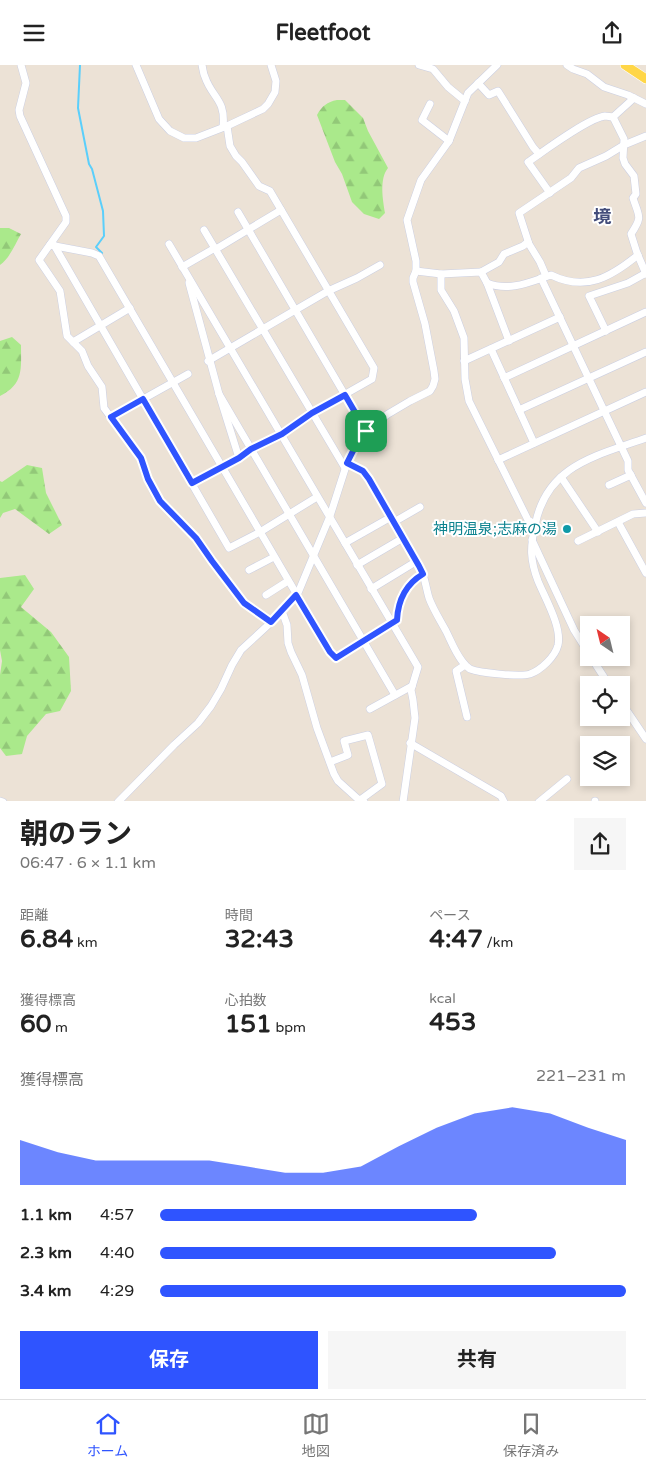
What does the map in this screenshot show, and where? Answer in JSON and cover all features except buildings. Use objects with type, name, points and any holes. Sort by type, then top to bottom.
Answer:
[{"type":"main road","points":[[625,65],[646,79]]},
{"type":"street","points":[[21,65],[26,83],[19,110],[20,116],[66,216],[66,222],[52,245],[39,260],[60,291],[67,335],[82,351],[88,366],[102,387],[104,408],[141,458],[148,479],[160,501],[196,538],[244,603],[271,622]]},
{"type":"street","points":[[192,483],[239,458],[251,449],[282,434],[312,413],[372,379],[374,368],[270,191],[259,186],[230,146],[220,101],[205,78],[202,65]]},
{"type":"street","points":[[138,66],[159,119],[164,126],[184,138],[196,138],[225,127],[262,109],[268,104],[275,92],[276,81],[271,65]]},
{"type":"street","points":[[419,65],[433,69],[457,96],[465,101]]},
{"type":"street","points":[[118,801],[198,723],[211,706],[241,650],[282,611],[302,586],[330,516],[346,466],[358,441],[366,431],[388,414],[430,391],[433,387],[435,379],[413,282],[416,261],[407,220],[422,179],[450,141],[468,93],[496,65]]},
{"type":"street","points":[[567,65],[587,74],[604,87],[646,104]]},
{"type":"street","points":[[478,83],[489,95],[498,91],[539,154]]},
{"type":"street","points":[[613,117],[634,98]]},
{"type":"street","points":[[430,105],[422,120],[450,141]]},
{"type":"street","points":[[550,193],[528,162],[563,138],[598,119],[606,116],[613,117]]},
{"type":"street","points":[[606,331],[590,295],[628,283],[646,273],[631,234],[640,219],[633,199],[636,194],[634,176],[625,164],[623,158],[624,139],[613,117]]},
{"type":"street","points":[[646,136],[624,145],[579,169],[571,178],[519,213],[528,242],[540,262],[543,277],[560,317],[628,461],[628,470],[646,503]]},
{"type":"street","points":[[182,267],[281,210]]},
{"type":"street","points":[[238,213],[366,431]]},
{"type":"street","points":[[204,230],[312,413],[346,466],[363,471],[403,537],[423,574],[429,597],[436,613],[457,654],[469,668],[478,671],[521,676],[531,674],[547,663],[558,646],[558,636],[556,625],[532,566],[531,558],[535,524],[544,498],[551,486],[575,466],[593,457],[646,438]]},
{"type":"street","points":[[416,271],[441,274],[481,272],[499,262],[504,254],[528,242]]},
{"type":"street","points":[[169,244],[418,667],[411,690],[415,718],[403,801]]},
{"type":"street","points":[[52,245],[99,255],[296,595],[330,652],[336,658],[397,620],[400,605],[407,588],[415,579],[423,574]]},
{"type":"street","points":[[52,245],[229,548],[260,532],[317,497]]},
{"type":"street","points":[[487,283],[497,286],[514,286],[551,275],[562,280],[590,281],[612,274],[638,255]]},
{"type":"street","points":[[209,361],[328,291],[380,265]]},
{"type":"street","points":[[481,272],[509,341]]},
{"type":"street","points":[[441,274],[441,290],[454,311],[464,338],[466,391],[469,401],[528,520],[535,524]]},
{"type":"street","points":[[187,275],[209,361],[239,458]]},
{"type":"street","points":[[73,342],[130,308]]},
{"type":"street","points":[[504,378],[646,312]]},
{"type":"street","points":[[464,361],[560,317]]},
{"type":"street","points":[[491,349],[534,443]]},
{"type":"street","points":[[519,410],[646,352]]},
{"type":"street","points":[[111,417],[188,374]]},
{"type":"street","points":[[498,460],[646,392]]},
{"type":"street","points":[[219,394],[395,695]]},
{"type":"street","points":[[609,485],[631,475]]},
{"type":"street","points":[[561,477],[598,532]]},
{"type":"street","points":[[344,543],[420,507]]},
{"type":"street","points":[[578,541],[633,514],[646,513]]},
{"type":"street","points":[[618,522],[646,573]]},
{"type":"street","points":[[357,565],[403,537]]},
{"type":"street","points":[[532,540],[580,640]]},
{"type":"street","points":[[249,571],[274,557]]},
{"type":"street","points":[[371,589],[416,561]]},
{"type":"street","points":[[266,595],[288,581]]},
{"type":"street","points":[[282,611],[287,625],[288,643],[302,675],[317,728],[330,762],[338,781],[362,801],[365,795],[382,784],[368,735],[344,741],[348,755],[330,762]]},
{"type":"street","points":[[465,665],[456,671],[467,717]]},
{"type":"street","points":[[370,709],[412,686]]},
{"type":"street","points":[[630,715],[646,739]]},
{"type":"street","points":[[410,743],[501,796],[504,801]]},
{"type":"street","points":[[540,801],[567,779]]},
{"type":"green space","points":[[337,100],[345,100],[363,118],[388,168],[383,178],[385,213],[379,219],[364,214],[352,202],[317,115],[325,105]]},
{"type":"green space","points":[[0,228],[9,228],[21,234],[9,255],[0,265]]},
{"type":"green space","points":[[12,337],[21,345],[20,375],[13,386],[0,396],[0,341]]},
{"type":"green space","points":[[27,465],[42,468],[46,493],[62,525],[49,534],[15,509],[3,513],[0,518],[0,481],[2,482]]},
{"type":"green space","points":[[25,575],[34,589],[21,607],[51,632],[69,657],[71,691],[60,711],[46,714],[27,736],[22,754],[6,756],[0,748],[0,675],[2,661],[0,650],[0,578]]},
{"type":"waterway","points":[[80,65],[78,108],[89,164],[103,211],[104,236],[96,247],[102,253]]},
{"type":"place","name":"神明温泉;志麻の湯","points":[[567,529]]},
{"type":"district","name":"境","points":[[602,217]]},
{"type":"route","points":[[345,395],[366,431],[358,441],[347,463],[363,471],[369,479],[423,574],[415,579],[403,594],[397,620],[336,658],[330,652],[296,595],[271,622],[244,603],[196,538],[154,493],[141,458],[111,417],[143,399],[192,483],[239,458],[251,449],[282,434],[312,413],[345,395]]}]
